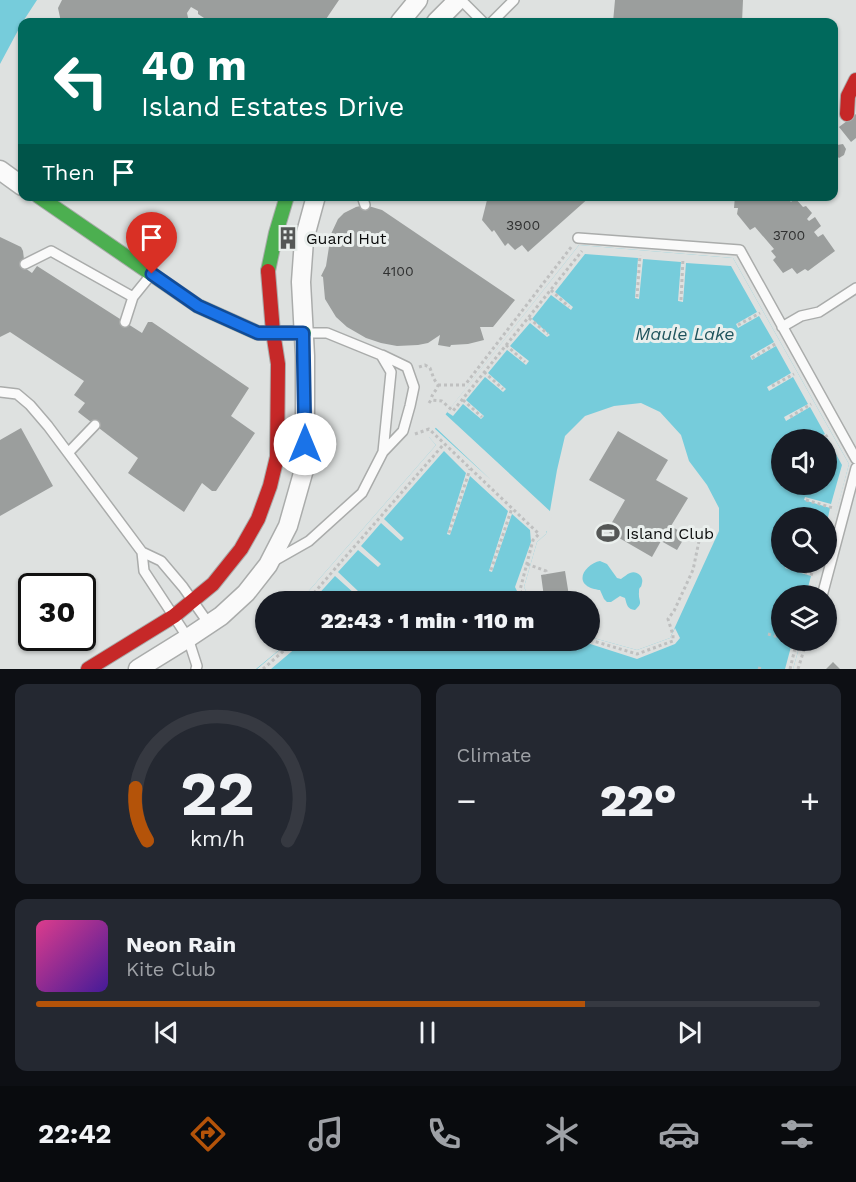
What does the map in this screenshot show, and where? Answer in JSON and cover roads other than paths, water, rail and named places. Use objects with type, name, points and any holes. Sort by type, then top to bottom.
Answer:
[{"type":"street","points":[[403,18],[418,0]]},
{"type":"street","points":[[440,18],[459,0]]},
{"type":"street","points":[[847,114],[846,102],[849,90],[856,80]]},
{"type":"street","points":[[0,170],[18,183]]},
{"type":"street","points":[[45,201],[198,306],[258,333],[303,333]]},
{"type":"street","points":[[88,669],[174,616],[213,584],[241,549],[258,519],[270,486],[277,457],[278,364],[268,273],[286,201]]},
{"type":"street","points":[[138,669],[221,616],[246,593],[268,565],[288,526],[305,466],[301,282],[304,240],[315,201]]},
{"type":"lane","points":[[459,0],[479,18]]},
{"type":"lane","points":[[498,18],[514,0]]},
{"type":"lane","points":[[578,238],[740,250],[856,459]]},
{"type":"lane","points":[[25,264],[51,251],[133,297]]},
{"type":"lane","points":[[125,322],[133,297],[152,274]]},
{"type":"lane","points":[[782,327],[801,316],[819,312],[856,288]]},
{"type":"lane","points":[[268,565],[309,541],[362,494],[383,452],[403,431],[414,387],[407,367],[327,333],[303,333]]},
{"type":"lane","points":[[381,355],[391,372],[383,452]]},
{"type":"lane","points":[[0,392],[16,394],[30,405],[142,552],[161,561],[209,624]]},
{"type":"lane","points":[[68,453],[96,425]]},
{"type":"lane","points":[[825,585],[856,468]]},
{"type":"lane","points":[[142,552],[144,571],[188,638],[196,669]]},
{"type":"water","points":[[0,0],[37,0],[25,18],[18,18],[18,30],[0,64]]},
{"type":"water","name":"Maule Lake","points":[[579,245],[733,258],[829,429],[771,429],[771,495],[837,495],[837,443],[849,464],[837,508],[771,507],[771,573],[818,573],[816,585],[771,585],[771,651],[798,651],[793,669],[256,669],[278,651],[600,651],[600,640],[637,650],[670,638],[719,531],[719,508],[707,485],[689,461],[681,435],[660,412],[641,403],[614,406],[585,416],[565,436],[546,534],[537,542],[524,587],[526,591],[309,591],[436,445],[429,437]]},
{"type":"water","points":[[600,561],[607,564],[617,578],[621,579],[632,572],[641,576],[640,603],[635,610],[629,608],[625,598],[620,596],[607,602],[600,590],[585,584],[584,572],[595,562]]},
{"type":"place","name":"Guard Hut","points":[[288,238]]},
{"type":"place","name":"Island Club","points":[[608,533]]}]
